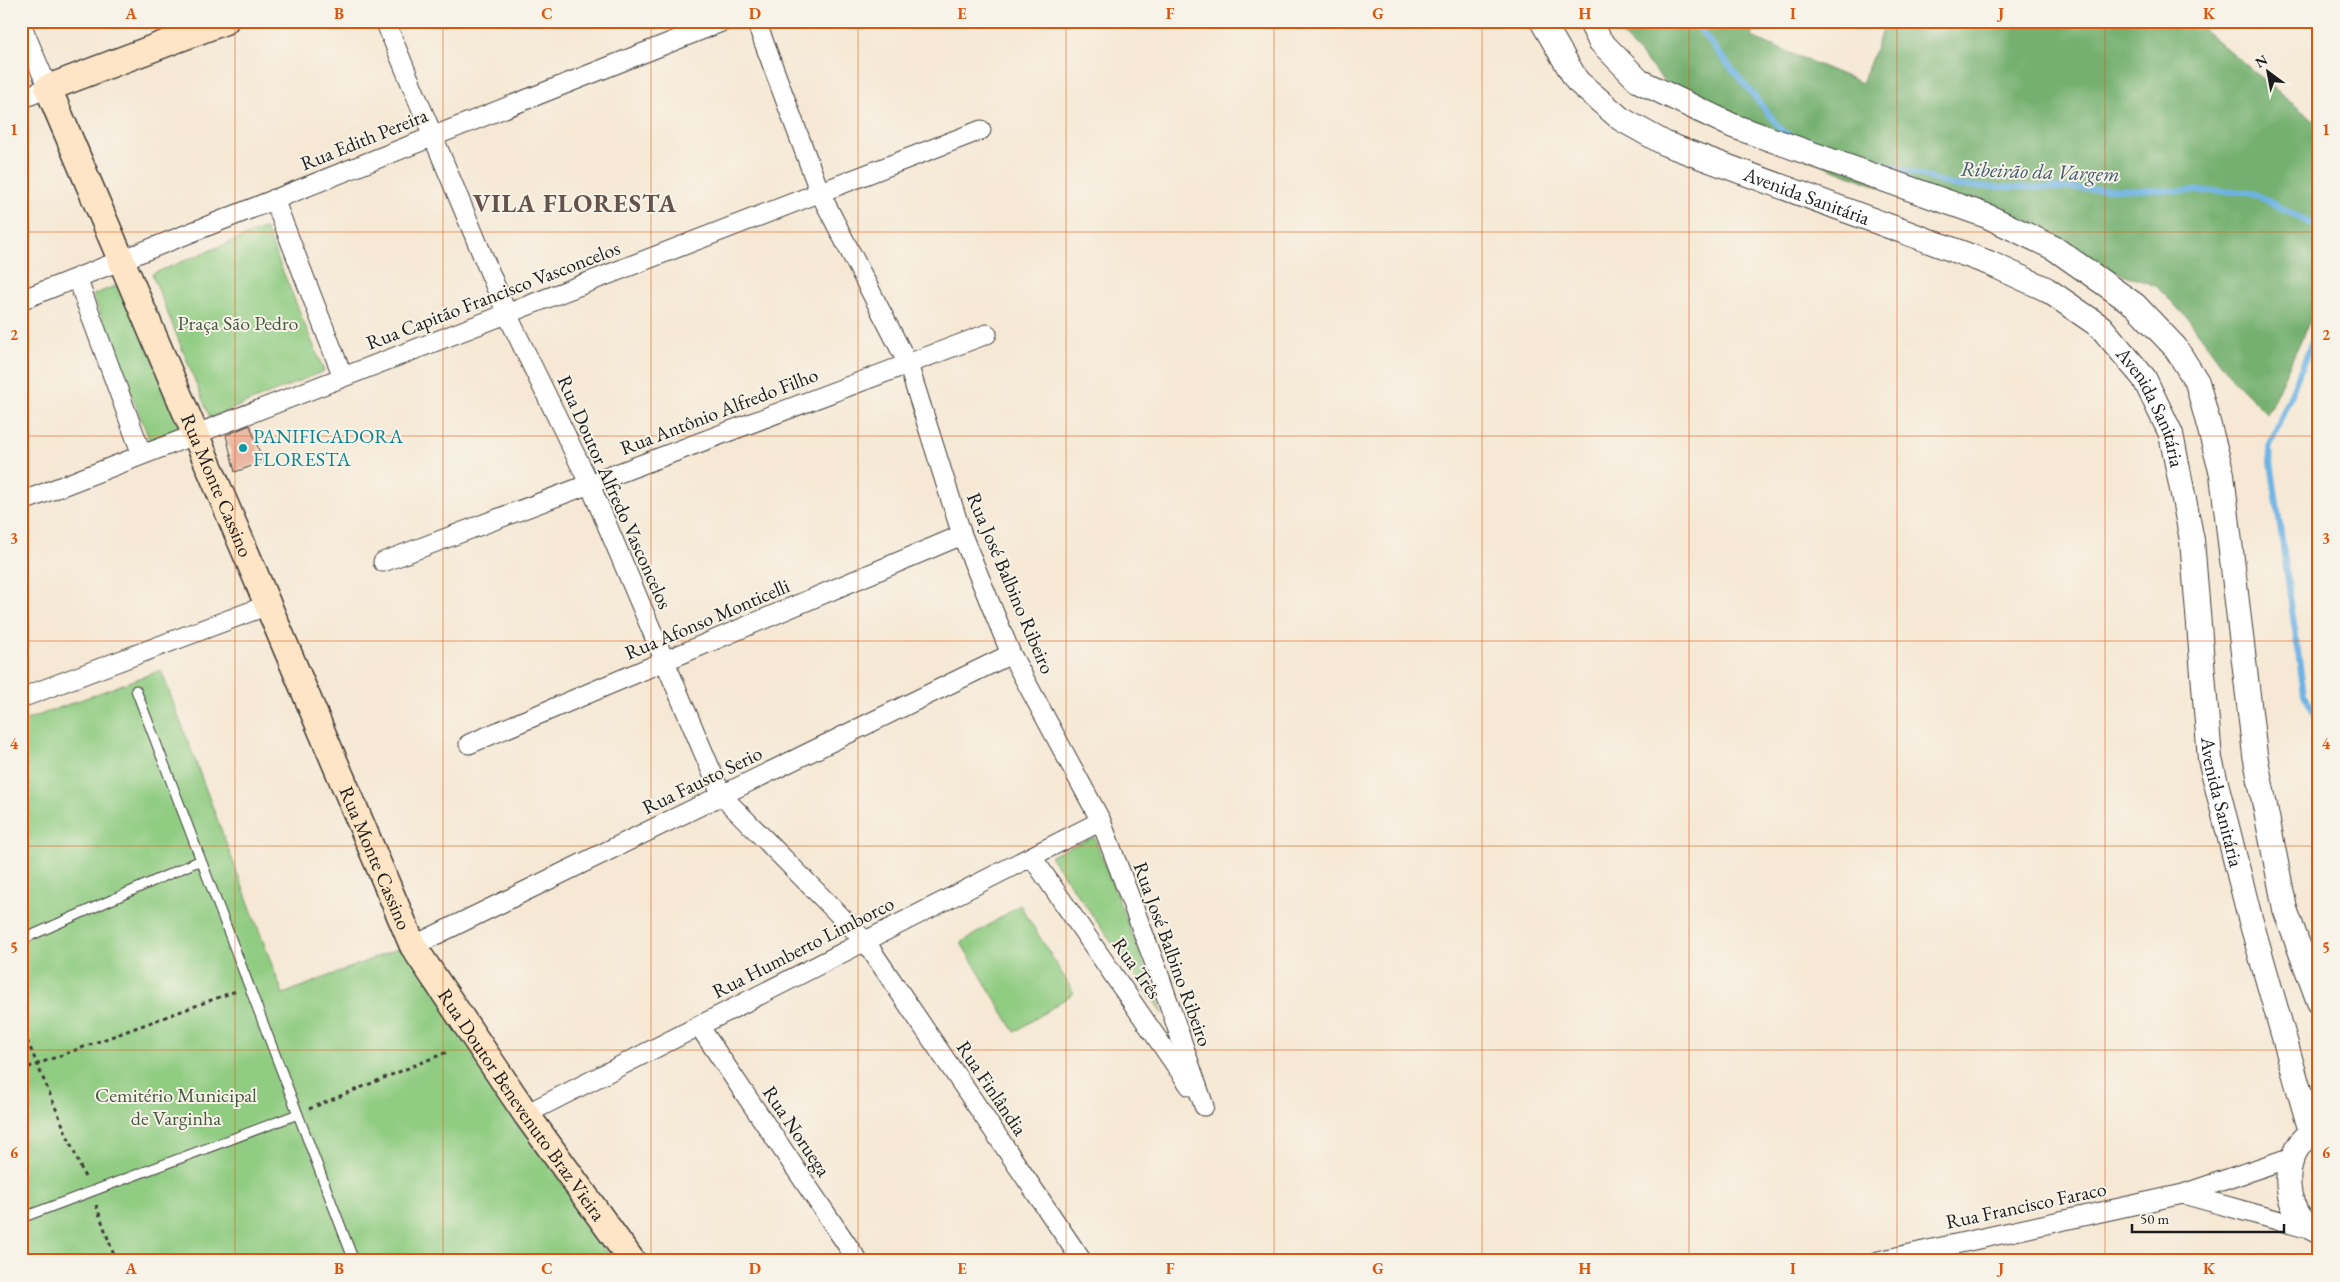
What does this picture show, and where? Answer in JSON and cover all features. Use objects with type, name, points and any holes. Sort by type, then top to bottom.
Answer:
[{"type":"main road","points":[[48,88],[225,21]]},
{"type":"main road","name":"Rua Monte Cassino","points":[[48,88],[413,946]]},
{"type":"main road","name":"Rua Doutor Benevenuto Braz Vieira","points":[[413,946],[526,1114],[632,1261]]},
{"type":"street","name":"Rua Doutor Alfredo Vasconcelos","points":[[384,21],[507,314],[590,484],[722,796],[865,941]]},
{"type":"street","name":"Rua Edith Pereira","points":[[21,300],[724,21]]},
{"type":"street","name":"Rua José Balbino Ribeiro","points":[[756,21],[820,193],[908,364],[962,535],[1012,654],[1100,821],[1158,972],[1204,1106]]},
{"type":"street","name":"Avenida Sanitária","points":[[1542,21],[1577,80],[1621,119],[1666,144],[1989,263],[2046,289],[2101,327],[2144,378],[2171,434],[2192,540],[2210,759],[2250,918],[2315,1131]]},
{"type":"street","name":"Avenida Sanitária","points":[[1590,21],[1600,40],[1639,81],[1733,126],[1987,216],[2054,248],[2135,305],[2175,346],[2197,382],[2222,474],[2255,755],[2285,909],[2319,1002]]},
{"type":"street","name":"Rua Monte Cassino","points":[[21,24],[48,88]]},
{"type":"street","points":[[21,98],[48,88]]},
{"type":"street","name":"Rua Capitão Francisco Vasconcelos","points":[[21,502],[981,130]]},
{"type":"street","points":[[274,199],[343,377]]},
{"type":"street","points":[[76,278],[142,455]]},
{"type":"street","name":"Rua Antônio Alfredo Filho","points":[[383,562],[987,334]]},
{"type":"street","name":"Rua Afonso Monticelli","points":[[469,744],[962,535]]},
{"type":"street","points":[[21,698],[268,605]]},
{"type":"street","name":"Rua Fausto Serio","points":[[413,946],[1012,654]]},
{"type":"street","name":"Rua Humberto Limborco","points":[[526,1114],[1100,821]]},
{"type":"street","name":"Rua Três","points":[[1032,857],[1204,1106]]},
{"type":"street","name":"Rua Finlândia","points":[[865,941],[1082,1261]]},
{"type":"street","name":"Rua Noruega","points":[[699,1026],[858,1261]]},
{"type":"street","points":[[2315,1131],[2300,1144],[2292,1157],[2288,1177],[2290,1197],[2299,1216],[2316,1231]]},
{"type":"street","name":"Rua Francisco Faraco","points":[[1878,1261],[2184,1194],[2292,1157]]},
{"type":"street","name":"Rua Francisco Faraco","points":[[2184,1194],[2316,1231]]},
{"type":"lane","points":[[136,690],[354,1261]]},
{"type":"lane","points":[[21,940],[201,860]]},
{"type":"lane","points":[[21,1218],[298,1114]]},
{"type":"path","points":[[21,1070],[249,986]]},
{"type":"path","points":[[21,1026],[91,1191],[116,1261]]},
{"type":"path","points":[[298,1114],[447,1052]]},
{"type":"green space","points":[[1610,21],[1757,21],[1752,37],[1862,83],[1886,21],[2193,21],[2319,125],[2319,301],[2267,414],[2235,382],[2189,320],[2156,286],[1872,184],[1695,115]]},
{"type":"green space","name":"Praça São Pedro","points":[[265,228],[324,371],[210,418],[152,274]]},
{"type":"green space","name":"Praça São Pedro","points":[[123,283],[181,433],[151,444],[93,295]]},
{"type":"green space","name":"Cemitério Municipal de Varginha","points":[[161,670],[283,994],[407,945],[613,1261],[21,1261],[21,722]]},
{"type":"green space","points":[[1094,837],[1163,1014],[1050,856]]},
{"type":"green space","points":[[1020,905],[1074,993],[1015,1032],[961,943]]},
{"type":"green space","points":[[2319,1251],[2319,1261],[2290,1261]]},
{"type":"building","name":"PANIFICADORA FLORESTA","points":[[250,425],[263,462],[235,472],[226,435]]},
{"type":"waterway","name":"Ribeirão da Vargem","points":[[1693,21],[1784,133],[1789,134]]},
{"type":"waterway","name":"Ribeirão da Vargem","points":[[1805,139],[1955,186],[2251,192],[2319,228]]},
{"type":"waterway","name":"Ribeirão da Vargem","points":[[2319,325],[2269,448],[2304,694],[2319,722]]},
{"type":"place","name":"PANIFICADORA FLORESTA","points":[[243,448]]},
{"type":"district","name":"VILA FLORESTA","points":[[575,203]]}]
